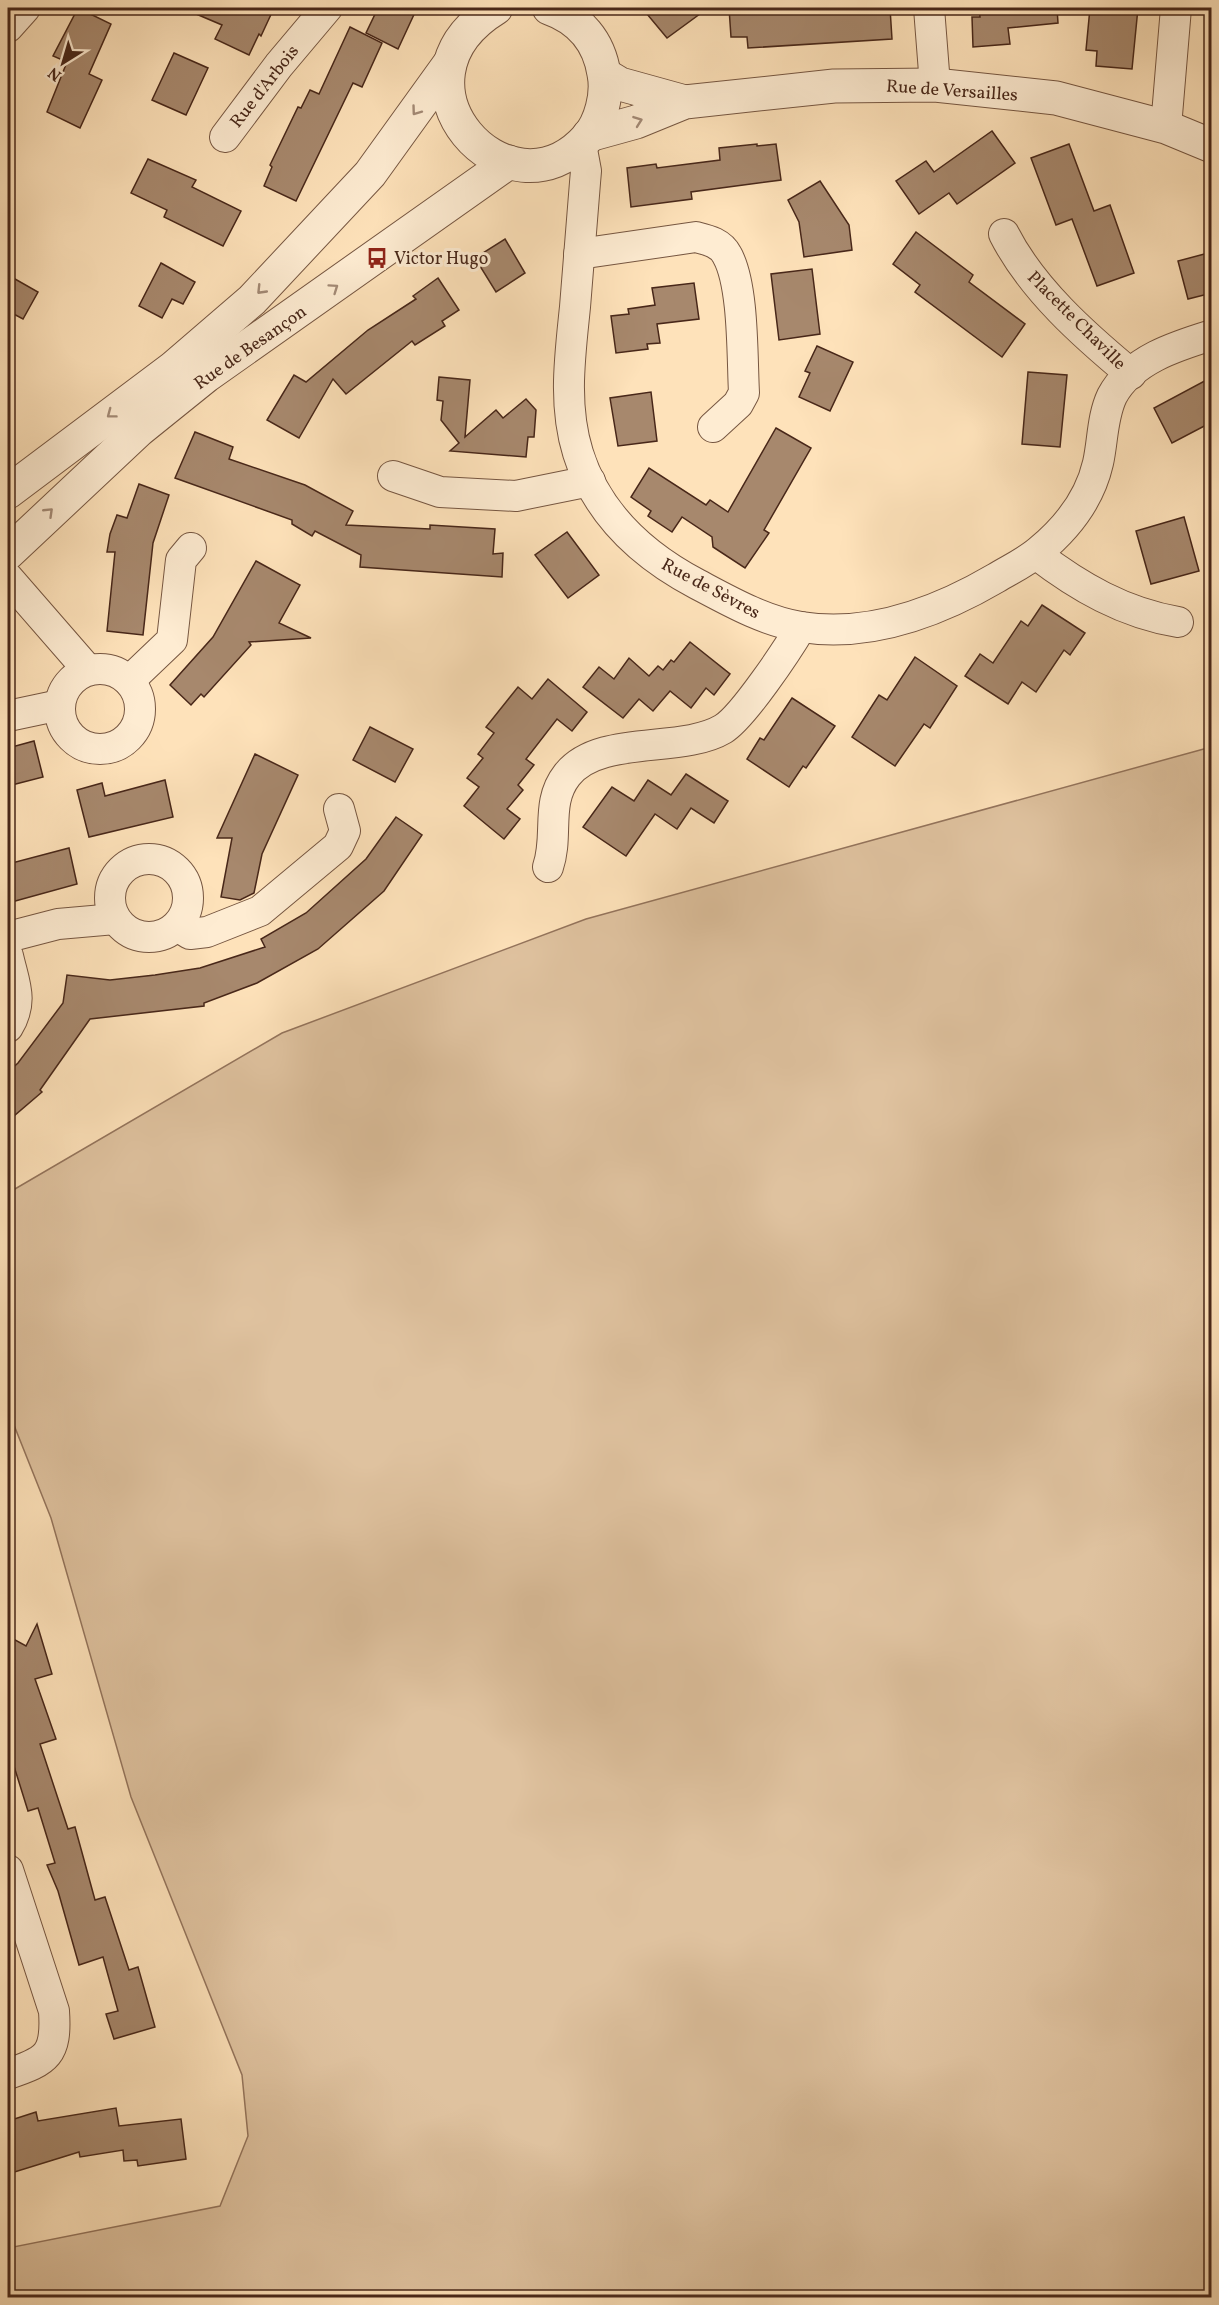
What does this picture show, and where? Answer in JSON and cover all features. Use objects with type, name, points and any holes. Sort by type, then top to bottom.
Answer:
[{"type":"street","points":[[8,27],[25,8]]},
{"type":"street","name":"Rue d'Arbois","points":[[225,137],[279,65],[327,8]]},
{"type":"street","name":"Rue de Besançon","points":[[8,492],[173,368],[252,300],[370,174],[450,63],[467,33],[494,8]]},
{"type":"street","points":[[549,8],[575,15],[599,52],[605,75],[601,111],[585,140]]},
{"type":"street","points":[[929,8],[935,85]]},
{"type":"street","points":[[1166,127],[1176,8]]},
{"type":"street","points":[[450,63],[448,98],[456,120],[479,148],[509,162]]},
{"type":"street","name":"Rue de Versailles","points":[[605,75],[620,84],[685,102]]},
{"type":"street","name":"Rue de Versailles","points":[[509,162],[546,163],[559,159],[585,140],[685,102],[834,86],[935,85],[1056,98],[1166,127],[1212,146]]},
{"type":"street","name":"Rue de Sèvres","points":[[585,140],[586,171],[568,383],[569,406],[577,448],[602,504],[628,538],[645,552],[728,600],[773,620],[801,627],[859,628],[912,617],[985,584],[1036,554],[1072,518],[1090,487],[1098,463],[1102,428],[1112,397],[1131,374],[1172,348],[1212,335]]},
{"type":"street","name":"Rue de Besançon","points":[[8,553],[139,430],[206,376],[509,162]]},
{"type":"street","name":"Placette Chaville","points":[[1004,234],[1016,258],[1065,314],[1131,374]]},
{"type":"street","points":[[579,254],[696,237],[710,241],[727,255],[737,288],[744,393],[738,404],[713,426]]},
{"type":"street","points":[[393,476],[441,492],[516,496],[590,481]]},
{"type":"street","points":[[129,681],[172,640],[181,560],[191,548]]},
{"type":"street","points":[[1036,554],[1068,578],[1103,599],[1152,618],[1178,622]]},
{"type":"street","points":[[8,578],[88,670]]},
{"type":"street","points":[[548,867],[553,853],[552,806],[568,773],[585,760],[602,754],[704,737],[725,728],[785,653],[801,627]]},
{"type":"street","points":[[88,670],[110,670],[129,681],[137,693],[141,706],[140,719],[125,741],[113,748],[87,747],[75,741],[60,718],[60,705],[66,687],[88,670]]},
{"type":"street","points":[[8,716],[60,705]]},
{"type":"street","points":[[177,926],[190,934],[207,933],[260,911],[338,846],[345,831],[339,809]]},
{"type":"street","points":[[147,859],[170,865],[185,883],[187,906],[177,926],[167,933],[144,938],[122,928],[115,919],[109,896],[111,885],[125,867],[147,859]]},
{"type":"street","points":[[8,937],[58,924],[115,919]]},
{"type":"street","points":[[8,956],[18,998],[16,1012],[8,1027]]},
{"type":"street","points":[[8,1870],[54,2011],[56,2034],[52,2048],[45,2058],[34,2065],[8,2074]]},
{"type":"shaded area","points":[[1211,747],[1211,2297],[8,2297],[8,2248],[220,2206],[248,2136],[242,2075],[131,1797],[51,1518],[8,1410],[8,1193],[282,1033],[586,919]]},
{"type":"building","points":[[78,8],[111,24],[89,74],[102,80],[80,128],[47,112],[67,62],[53,56]]},
{"type":"building","points":[[182,8],[274,8],[249,55],[215,39],[222,25]]},
{"type":"building","points":[[378,8],[417,8],[398,49],[366,33]]},
{"type":"building","points":[[642,8],[708,8],[667,38]]},
{"type":"building","points":[[729,8],[890,8],[892,39],[748,48],[747,37],[731,37]]},
{"type":"building","points":[[979,8],[1057,8],[1058,23],[1008,28],[1010,44],[973,47],[972,17],[980,17]]},
{"type":"building","points":[[1090,8],[1138,8],[1132,69],[1096,66],[1097,51],[1086,50]]},
{"type":"building","points":[[350,27],[382,43],[362,87],[353,83],[296,201],[264,186],[272,167],[270,165],[298,107],[301,108],[310,90],[319,94]]},
{"type":"building","points":[[174,53],[208,68],[186,115],[152,100]]},
{"type":"building","points":[[992,131],[1015,163],[957,204],[949,193],[919,214],[896,181],[926,161],[934,172]]},
{"type":"building","points":[[757,144],[757,146],[776,144],[781,180],[691,192],[692,199],[631,207],[627,168],[656,164],[657,168],[720,160],[719,148]]},
{"type":"building","points":[[1069,144],[1094,211],[1110,205],[1134,273],[1097,286],[1072,219],[1056,225],[1031,158]]},
{"type":"building","points":[[148,159],[196,180],[192,187],[241,211],[223,246],[164,217],[167,210],[131,193]]},
{"type":"building","points":[[820,181],[849,225],[852,250],[804,257],[799,222],[788,200]]},
{"type":"building","points":[[916,232],[973,275],[969,282],[1025,324],[1002,357],[915,292],[920,285],[893,264]]},
{"type":"building","points":[[505,239],[525,273],[496,292],[475,258]]},
{"type":"building","points":[[1212,252],[1212,293],[1188,299],[1178,261]]},
{"type":"building","points":[[161,263],[195,282],[183,304],[172,299],[162,318],[139,306]]},
{"type":"building","points":[[812,269],[820,334],[779,340],[771,274]]},
{"type":"building","points":[[8,275],[38,292],[23,319],[8,311]]},
{"type":"building","points":[[438,278],[459,310],[442,321],[445,326],[415,345],[412,341],[346,394],[333,379],[299,438],[267,420],[294,375],[306,382],[368,330],[416,299],[413,296]]},
{"type":"building","points":[[694,283],[699,319],[657,324],[660,343],[647,344],[648,349],[616,353],[611,316],[629,314],[628,309],[655,305],[652,288]]},
{"type":"building","points":[[817,346],[853,362],[830,411],[799,397],[810,373],[805,371]]},
{"type":"building","points":[[1028,372],[1067,375],[1060,447],[1022,444]]},
{"type":"building","points":[[439,377],[470,380],[465,437],[496,410],[503,418],[526,399],[536,410],[534,437],[528,437],[526,457],[450,451],[459,443],[441,420],[443,401],[437,400]]},
{"type":"building","points":[[1212,377],[1212,422],[1172,443],[1154,408]]},
{"type":"building","points":[[651,392],[657,441],[618,446],[610,398]]},
{"type":"building","points":[[776,428],[811,448],[764,530],[769,533],[745,568],[713,547],[712,537],[682,517],[672,532],[648,516],[651,511],[631,497],[649,468],[706,505],[710,500],[728,512]]},
{"type":"building","points":[[195,432],[233,447],[229,459],[305,485],[353,511],[346,525],[430,529],[430,525],[495,529],[493,554],[503,553],[502,577],[360,567],[361,555],[315,531],[312,536],[292,524],[292,520],[175,478]]},
{"type":"building","points":[[139,484],[169,495],[153,543],[143,635],[107,631],[115,552],[107,552],[110,534],[117,515],[127,518]]},
{"type":"building","points":[[1184,517],[1199,571],[1151,584],[1136,531]]},
{"type":"building","points":[[567,532],[599,575],[568,598],[535,555]]},
{"type":"building","points":[[256,561],[300,585],[279,623],[311,638],[249,642],[251,645],[204,697],[201,694],[191,705],[170,685],[213,637]]},
{"type":"building","points":[[1042,605],[1085,633],[1070,655],[1064,650],[1036,692],[1022,682],[1008,704],[965,676],[980,654],[993,663],[1021,621],[1028,626]]},
{"type":"building","points":[[690,642],[730,674],[714,695],[706,688],[691,708],[670,691],[653,711],[639,699],[623,718],[583,687],[599,667],[614,679],[629,658],[649,676],[658,666],[663,670],[671,660],[674,662]]},
{"type":"building","points":[[915,657],[957,686],[930,728],[924,724],[895,766],[852,737],[879,695],[887,700]]},
{"type":"building","points":[[548,679],[587,712],[572,731],[557,719],[526,759],[534,765],[518,785],[523,790],[507,809],[520,819],[504,839],[464,806],[479,787],[467,778],[483,758],[478,754],[494,733],[486,727],[518,687],[532,699]]},
{"type":"building","points":[[792,698],[835,726],[806,768],[803,766],[789,787],[747,759],[760,738],[764,740]]},
{"type":"building","points":[[370,727],[413,749],[395,782],[353,760]]},
{"type":"building","points":[[34,741],[43,777],[8,786],[8,748]]},
{"type":"building","points":[[255,754],[298,775],[262,854],[254,893],[240,900],[221,897],[232,838],[217,838]]},
{"type":"building","points":[[686,774],[728,801],[714,823],[691,808],[677,829],[655,814],[626,856],[583,827],[612,787],[634,801],[648,780],[671,795]]},
{"type":"building","points":[[165,780],[173,817],[89,837],[77,790],[102,783],[105,796]]},
{"type":"building","points":[[396,817],[422,835],[384,891],[318,949],[257,983],[204,1003],[204,1006],[90,1019],[40,1090],[42,1092],[8,1121],[8,1072],[18,1063],[63,1003],[67,975],[110,980],[155,975],[200,968],[265,947],[261,939],[306,913],[366,859]]},
{"type":"building","points":[[69,848],[77,884],[8,903],[8,864]]},
{"type":"building","points":[[37,1624],[52,1674],[35,1679],[56,1739],[40,1744],[68,1829],[75,1827],[95,1900],[105,1897],[129,1970],[138,1967],[155,2027],[114,2039],[106,2014],[118,2011],[103,1957],[79,1965],[58,1891],[47,1865],[55,1863],[38,1808],[28,1811],[8,1747],[8,1636],[26,1646]]},
{"type":"building","points":[[116,2108],[119,2126],[181,2119],[186,2159],[138,2166],[137,2160],[124,2161],[123,2150],[80,2157],[79,2152],[8,2174],[8,2121],[36,2112],[38,2121]]},
{"type":"place","name":"Victor Hugo","points":[[377,258]]}]
